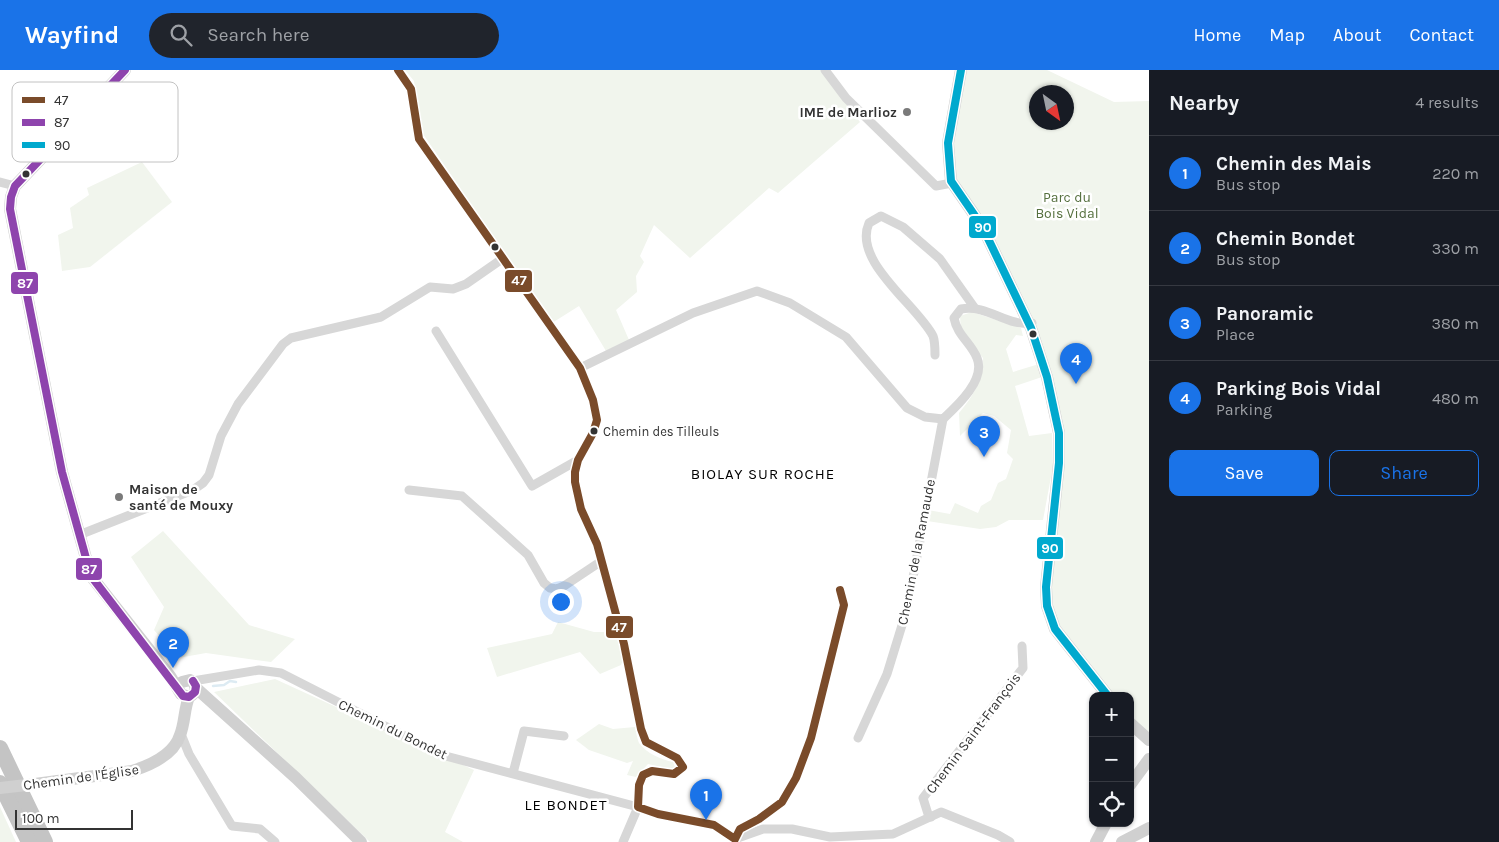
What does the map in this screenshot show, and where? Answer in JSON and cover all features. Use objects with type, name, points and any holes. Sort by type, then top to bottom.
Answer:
[{"type":"highway","points":[[0,748],[46,842]]},
{"type":"highway","points":[[0,783],[29,842]]},
{"type":"street","points":[[114,82],[125,70]]},
{"type":"street","points":[[398,70],[412,89],[419,139],[580,368],[593,400],[596,420],[593,433],[578,460],[575,472],[578,496],[596,544],[624,644],[641,729],[646,742],[677,758],[683,767],[674,774],[652,771],[643,775],[638,785],[638,807],[623,842]]},
{"type":"street","points":[[825,70],[846,98],[936,186],[950,182]]},
{"type":"street","points":[[961,70],[948,143],[950,182],[982,226],[1027,323],[1047,377],[1059,434],[1059,463],[1046,587],[1046,606],[1055,628],[1105,692]]},
{"type":"street","points":[[38,162],[15,186],[10,209],[62,472],[91,576],[188,690],[361,842]]},
{"type":"street","points":[[0,182],[15,186]]},
{"type":"street","points":[[935,355],[933,337],[882,274],[865,241],[869,223],[881,216],[903,227],[940,259],[974,307]]},
{"type":"street","points":[[79,535],[193,490],[203,483],[209,475],[221,436],[238,404],[283,344],[291,338],[381,317],[430,287],[453,288],[466,284],[502,259]]},
{"type":"street","points":[[580,368],[693,313],[757,291],[790,303],[846,338],[907,408],[924,417],[943,419],[967,396],[978,371],[977,358],[956,328],[954,318],[961,309],[974,307],[1027,323]]},
{"type":"street","points":[[436,331],[532,486],[578,460]]},
{"type":"street","name":"Chemin de la Ramaude","points":[[858,738],[887,674],[907,609],[943,419]]},
{"type":"street","points":[[409,490],[462,496],[528,555],[539,577],[550,588],[557,589],[564,586],[600,562]]},
{"type":"street","points":[[735,840],[740,829],[759,819],[782,802],[796,778],[811,738],[838,631],[844,605],[840,590]]},
{"type":"street","name":"Chemin Saint-François","points":[[932,817],[928,814],[923,798],[1023,668],[1022,646]]},
{"type":"street","name":"Chemin du Bondet","points":[[188,690],[209,680],[259,670],[281,673],[442,755],[658,814],[714,825],[735,840]]},
{"type":"street","name":"Chemin de l'Église","points":[[0,788],[132,772],[161,758],[171,750],[181,734],[188,690]]},
{"type":"street","points":[[1134,727],[1149,740]]},
{"type":"street","points":[[512,773],[524,731],[564,736]]},
{"type":"street","points":[[181,734],[197,768],[232,826],[260,829],[275,842]]},
{"type":"street","points":[[1132,782],[1149,759]]},
{"type":"street","points":[[735,840],[763,829],[792,829],[830,837],[893,834],[941,812],[950,814],[1010,842]]},
{"type":"street","points":[[1096,842],[1104,827]]},
{"type":"street","points":[[1122,842],[1149,828]]},
{"type":"green space","points":[[405,70],[821,70],[860,122],[778,193],[769,188],[690,258],[654,225],[640,256],[644,262],[636,276],[637,292],[616,310],[629,340],[606,351],[579,306],[552,323],[421,131],[414,81]]},
{"type":"green space","name":"Parc du Bois Vidal","points":[[964,70],[1047,70],[1114,102],[1149,101],[1149,737],[1134,722],[1134,692],[1110,692],[1057,622],[1051,606],[1055,389],[952,172],[955,110]]},
{"type":"green space","points":[[142,162],[172,202],[90,267],[62,271],[58,235],[73,228],[70,208],[89,195],[87,188]]},
{"type":"green space","points":[[972,312],[1021,328],[1023,336],[1016,335],[1006,349],[1013,372],[1039,364],[1042,377],[1015,386],[1029,436],[1052,433],[1053,466],[1043,520],[1009,520],[996,527],[980,529],[927,521],[928,510],[950,514],[955,503],[978,513],[981,506],[991,500],[998,483],[1006,479],[1013,459],[1007,453],[1011,430],[994,416],[983,413],[960,436],[959,413],[976,388],[981,374],[983,358],[961,331],[960,316]]},
{"type":"green space","points":[[163,531],[249,625],[295,639],[271,662],[206,653],[178,658],[154,630],[164,607],[131,557]]},
{"type":"green space","points":[[558,622],[594,632],[611,632],[619,636],[623,660],[621,665],[600,674],[580,652],[497,677],[487,648],[552,634]]},
{"type":"green space","points":[[275,679],[474,770],[445,832],[463,842],[370,842],[214,692]]},
{"type":"green space","points":[[599,724],[613,729],[635,727],[638,741],[642,747],[654,756],[673,762],[675,767],[671,769],[648,764],[636,777],[627,775],[633,761],[627,763],[589,750],[576,740]]},
{"type":"green space","points":[[0,807],[16,842],[0,842]]},
{"type":"waterway","points":[[213,686],[224,685],[230,681],[236,682]]},
{"type":"transit line","name":"87","points":[[114,82],[125,70]]},
{"type":"transit line","name":"47","points":[[398,70],[411,89],[419,139],[580,368],[593,400],[597,420],[593,433],[578,460],[575,472],[575,482],[581,509],[597,544],[624,644],[641,729],[646,742],[677,758],[683,767],[674,774],[652,771],[643,775],[639,785],[638,807],[658,814],[714,825],[735,839],[740,829],[759,819],[782,802],[796,778],[811,738],[844,605],[840,590]]},
{"type":"transit line","name":"90","points":[[961,70],[948,143],[951,181],[982,226],[1031,328],[1047,377],[1059,433],[1059,463],[1046,587],[1047,606],[1055,629],[1105,692]]},
{"type":"transit line","name":"87","points":[[38,162],[15,186],[11,197],[10,209],[62,472],[91,576],[183,696],[189,697],[195,692],[196,686],[193,681]]},
{"type":"place","name":"IME de Marlioz","points":[[907,112]]},
{"type":"place","name":"Parking Bois Vidal","points":[[1076,384]]},
{"type":"place","name":"Chemin des Tilleuls","points":[[594,431]]},
{"type":"place","name":"Panoramic","points":[[984,457]]},
{"type":"place","name":"Maison de santé de Mouxy","points":[[119,497]]},
{"type":"place","name":"Chemin Bondet","points":[[173,668]]},
{"type":"place","name":"Chemin des Mais","points":[[706,820]]},
{"type":"district","name":"BIOLAY SUR ROCHE","points":[[763,474]]},
{"type":"district","name":"LE BONDET","points":[[566,805]]}]
